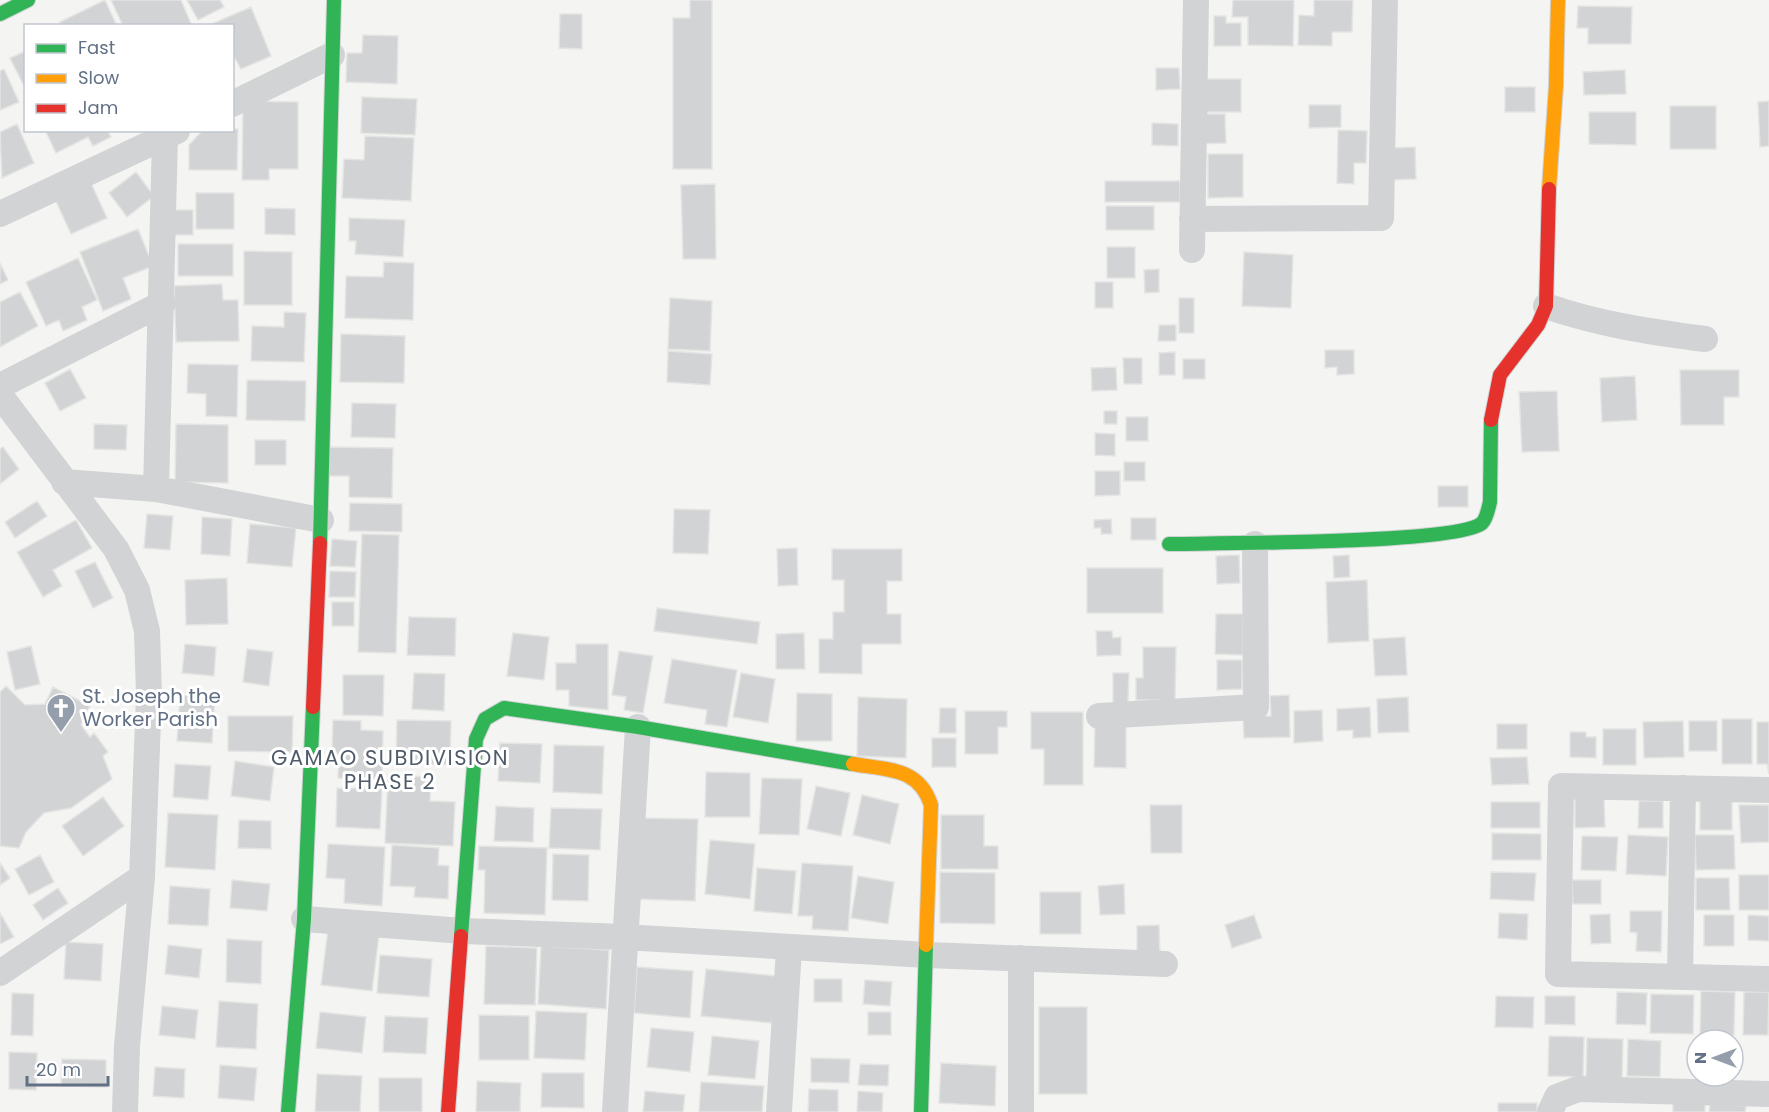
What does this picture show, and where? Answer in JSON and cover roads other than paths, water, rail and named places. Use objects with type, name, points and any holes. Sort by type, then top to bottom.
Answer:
[{"type":"street","points":[[0,14],[28,0]]},
{"type":"street","points":[[288,1112],[304,919],[321,520],[334,0]]},
{"type":"street","points":[[1192,250],[1196,0]]},
{"type":"street","points":[[1192,219],[1380,219],[1385,0]]},
{"type":"street","points":[[1169,544],[1255,544],[1445,534],[1472,529],[1481,524],[1487,515],[1490,502],[1489,436],[1493,399],[1500,375],[1538,324],[1546,306],[1547,216],[1556,98],[1558,0]]},
{"type":"street","points":[[234,103],[332,55]]},
{"type":"street","points":[[0,214],[172,134],[156,489]]},
{"type":"street","points":[[0,386],[163,303]]},
{"type":"street","points":[[1546,306],[1586,320],[1635,330],[1705,339]]},
{"type":"street","points":[[0,395],[116,549],[137,590],[147,631],[149,695],[142,878],[127,1046],[125,1112]]},
{"type":"street","points":[[64,482],[156,489],[321,520]]},
{"type":"street","points":[[1099,716],[1256,707],[1255,544]]},
{"type":"street","points":[[448,1112],[464,931],[476,739],[484,719],[489,714],[504,708],[638,727],[904,773],[917,778],[926,787],[931,805],[921,1112]]},
{"type":"street","points":[[615,1112],[638,727]]},
{"type":"street","points":[[1769,790],[1561,786],[1558,974],[1769,979]]},
{"type":"street","points":[[1680,977],[1683,788]]},
{"type":"street","points":[[0,974],[142,878]]},
{"type":"street","points":[[304,919],[464,931],[624,937],[789,948],[1166,964]]},
{"type":"street","points":[[779,1112],[789,948]]},
{"type":"street","points":[[1021,958],[1021,1112]]},
{"type":"street","points":[[1550,1112],[1557,1097],[1578,1089],[1663,1102],[1769,1095]]},
{"type":"place","name":"St. Joseph the Worker Parish","points":[[61,734]]},
{"type":"district","name":"GAMAO SUBDIVISION PHASE 2","points":[[390,769]]}]
